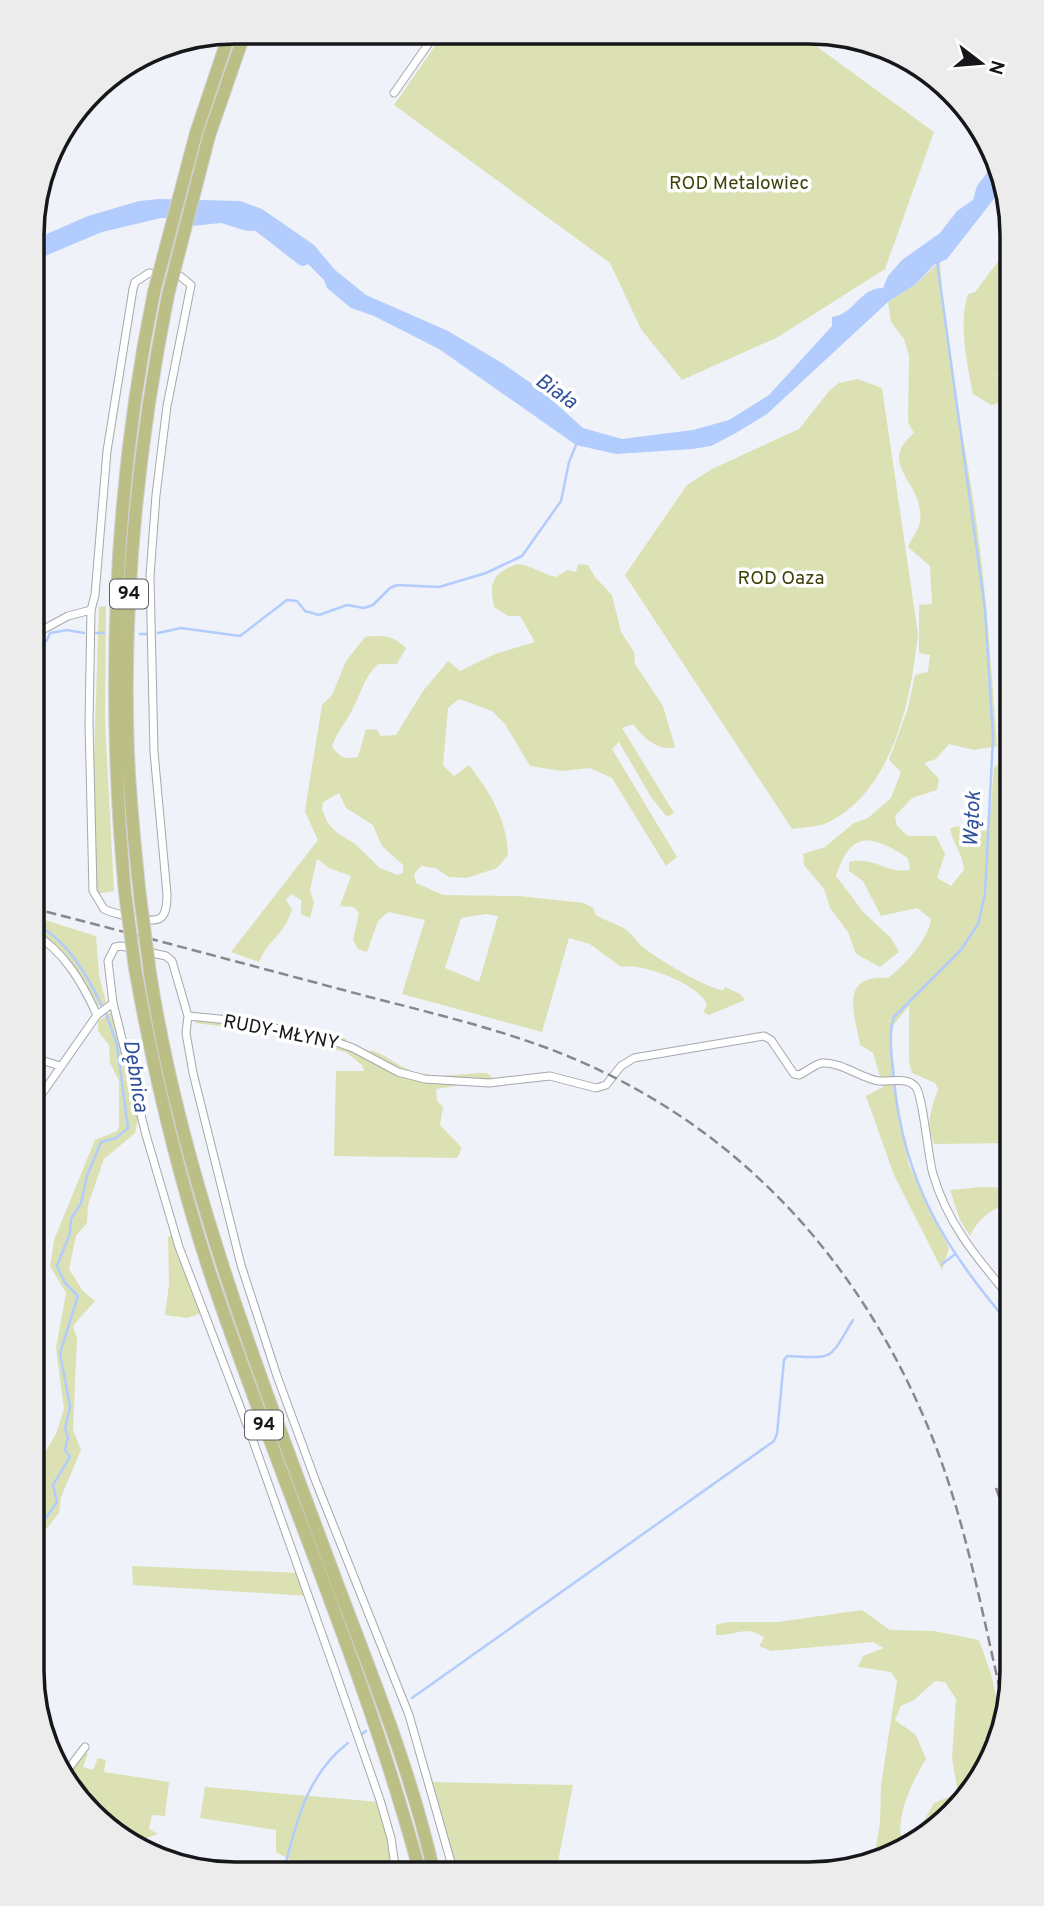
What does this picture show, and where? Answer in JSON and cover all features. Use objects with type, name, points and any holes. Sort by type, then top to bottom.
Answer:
[{"type":"main road","name":"94","points":[[227,44],[203,134],[154,292],[130,432],[116,570],[115,754],[125,893],[135,968],[161,1100],[208,1268],[388,1763],[417,1862]]},
{"type":"main road","name":"94","points":[[240,44],[203,134],[168,295],[142,435],[130,571],[128,754],[140,896],[150,973],[175,1096],[203,1206],[264,1384],[404,1766],[431,1862]]},
{"type":"street","points":[[394,93],[428,44]]},
{"type":"street","points":[[149,273],[180,276],[191,285],[167,406],[150,576],[154,752],[167,894],[167,909],[157,921],[110,912],[97,902],[93,891],[89,723],[91,610],[95,595],[107,451],[133,289],[135,282],[149,273]]},
{"type":"street","points":[[44,629],[68,616],[91,610]]},
{"type":"street","points":[[44,942],[62,956],[85,990],[97,1015]]},
{"type":"street","points":[[394,1862],[391,1838],[380,1800],[317,1620],[179,1247],[146,1135],[113,1003],[108,961],[115,947],[166,956],[172,961],[188,1016],[186,1032],[192,1073],[245,1278],[316,1482],[404,1700],[451,1862]]},
{"type":"street","points":[[44,1090],[97,1015],[113,1003]]},
{"type":"street","name":"RUDY-MŁYNY","points":[[188,1016],[240,1021],[314,1036],[353,1048],[398,1072],[453,1082],[489,1083],[550,1076],[601,1087],[621,1066],[634,1058],[764,1036],[771,1040],[794,1074],[799,1075],[821,1063],[838,1066],[878,1081],[908,1081],[917,1087],[921,1097],[926,1149],[941,1200],[971,1253],[1000,1286]]},
{"type":"street","points":[[44,1061],[60,1066]]},
{"type":"street","points":[[70,1767],[85,1747]]},
{"type":"green space","name":"ROD Metalowiec","points":[[436,44],[813,44],[934,132],[885,269],[778,337],[682,380],[641,329],[610,263],[394,105]]},
{"type":"green space","points":[[1000,259],[1000,365],[997,377],[1000,378],[1000,403],[991,405],[973,394],[964,344],[965,306],[968,294],[975,292]]},
{"type":"green space","points":[[940,261],[949,353],[982,565],[997,746],[974,750],[949,744],[936,759],[924,763],[939,779],[937,790],[912,798],[895,816],[897,826],[908,836],[936,836],[945,854],[937,878],[951,886],[964,870],[950,828],[965,825],[975,832],[989,830],[994,767],[1000,764],[1000,1143],[934,1144],[929,1123],[938,1089],[935,1083],[912,1073],[909,1061],[909,1006],[894,1024],[890,1039],[894,1081],[909,1165],[949,1248],[942,1270],[894,1175],[866,1096],[883,1087],[873,1053],[860,1045],[853,1009],[856,989],[862,982],[872,978],[888,978],[921,943],[931,919],[917,908],[881,916],[863,881],[849,871],[849,862],[858,861],[894,870],[910,870],[908,858],[873,841],[864,841],[848,850],[836,876],[864,913],[891,938],[899,952],[880,967],[856,954],[848,932],[830,908],[824,889],[804,865],[803,854],[825,847],[854,823],[868,818],[891,798],[901,772],[889,760],[908,708],[915,675],[928,672],[930,655],[919,653],[919,605],[932,604],[930,566],[908,547],[920,522],[920,508],[900,465],[899,455],[903,445],[914,433],[908,422],[909,356],[904,339],[891,322],[888,302],[916,284]]},
{"type":"green space","name":"ROD Oaza","points":[[858,379],[882,388],[918,634],[915,659],[904,713],[895,740],[884,765],[869,788],[851,807],[829,822],[792,829],[625,575],[687,485],[712,469],[799,429],[830,390],[839,383]]},
{"type":"green space","points":[[517,564],[556,577],[568,570],[576,572],[578,564],[588,565],[612,595],[621,632],[634,652],[635,664],[663,706],[675,747],[657,745],[633,724],[622,728],[674,813],[667,817],[651,797],[619,742],[612,749],[677,857],[666,866],[612,778],[590,768],[562,771],[530,766],[505,724],[492,711],[459,699],[448,708],[443,765],[454,776],[469,765],[477,775],[501,818],[508,855],[497,868],[467,878],[449,877],[435,868],[421,866],[414,874],[416,883],[443,895],[519,896],[584,903],[593,908],[596,915],[625,929],[644,948],[671,966],[716,989],[723,990],[725,987],[740,994],[745,1000],[709,1015],[703,1012],[707,1005],[702,997],[682,983],[642,968],[621,967],[590,944],[569,938],[542,1032],[402,994],[425,920],[388,912],[378,921],[367,952],[358,949],[353,940],[359,913],[354,907],[340,906],[351,876],[329,868],[317,859],[310,890],[314,903],[310,918],[301,914],[301,900],[291,894],[286,900],[292,909],[289,918],[259,962],[231,952],[318,840],[305,812],[306,804],[322,705],[332,695],[346,661],[365,637],[387,637],[406,648],[397,664],[378,664],[373,669],[336,736],[332,746],[340,755],[349,758],[358,757],[366,729],[377,730],[381,736],[396,735],[423,691],[448,661],[460,671],[495,654],[535,642],[520,616],[508,616],[494,607],[494,580],[502,571]],"holes":[[[339,793],[346,808],[373,825],[382,846],[403,865],[403,873],[397,875],[380,868],[327,822],[322,809],[323,802]],[[486,914],[498,916],[479,982],[445,968],[461,918]]]},
{"type":"green space","points":[[106,606],[105,721],[114,891],[97,894],[93,788],[99,607]]},
{"type":"green space","points":[[44,920],[96,936],[99,975],[106,1003],[96,1007],[78,973],[44,937]]},
{"type":"green space","points":[[110,1013],[115,1014],[138,1119],[135,1133],[104,1159],[88,1205],[87,1223],[76,1236],[69,1269],[83,1291],[95,1301],[73,1326],[77,1338],[73,1430],[81,1450],[61,1497],[59,1513],[44,1532],[44,1454],[56,1434],[64,1409],[56,1348],[66,1293],[50,1266],[54,1240],[95,1140],[117,1131],[119,1126],[119,1081],[110,1063],[109,1045],[98,1031],[98,1021]]},
{"type":"green space","points":[[196,1018],[320,1030],[346,1039],[349,1045],[366,1055],[371,1050],[415,1072],[442,1075],[487,1073],[495,1080],[436,1089],[437,1101],[443,1107],[440,1125],[462,1148],[457,1158],[334,1156],[336,1071],[364,1071],[362,1065],[346,1052],[295,1042],[261,1031],[195,1023]]},
{"type":"green space","points":[[1000,1188],[1000,1207],[987,1214],[970,1236],[960,1220],[950,1190]]},
{"type":"green space","points":[[174,1234],[202,1313],[187,1318],[165,1315],[169,1284],[168,1237]]},
{"type":"green space","points":[[132,1566],[300,1573],[308,1596],[133,1585]]},
{"type":"green space","points":[[862,1610],[890,1630],[934,1631],[979,1640],[992,1677],[998,1704],[981,1756],[958,1791],[952,1758],[956,1699],[945,1682],[935,1681],[914,1700],[901,1706],[895,1720],[916,1735],[926,1759],[910,1789],[903,1811],[901,1839],[894,1843],[875,1850],[880,1823],[881,1785],[897,1681],[891,1672],[858,1667],[863,1656],[884,1648],[873,1642],[771,1651],[759,1646],[764,1638],[753,1632],[716,1635],[716,1625],[727,1622],[778,1622]]},
{"type":"green space","points":[[81,1752],[88,1754],[83,1767],[93,1770],[98,1758],[106,1760],[104,1772],[169,1782],[165,1816],[152,1815],[149,1829],[158,1834],[146,1838],[146,1841],[109,1815],[91,1797],[69,1766]]},
{"type":"green space","points":[[430,1782],[573,1785],[558,1862],[455,1862]]},
{"type":"green space","points":[[205,1787],[380,1802],[393,1862],[290,1860],[276,1852],[276,1830],[200,1818]]},
{"type":"green space","points":[[954,1795],[921,1825],[934,1803]]},
{"type":"water","points":[[989,171],[996,196],[947,259],[934,265],[916,284],[888,302],[767,414],[711,446],[692,449],[616,454],[576,445],[439,349],[374,316],[351,308],[327,288],[324,280],[309,265],[266,230],[247,231],[221,223],[192,226],[170,218],[161,218],[102,232],[44,256],[44,235],[88,216],[139,201],[240,201],[262,209],[314,245],[335,270],[366,295],[448,331],[502,363],[541,390],[583,428],[622,439],[693,430],[729,420],[769,395],[832,326],[832,317],[846,311],[868,292],[883,288],[888,276],[902,260],[940,233],[957,211],[973,200],[977,186]]},
{"type":"waterway","name":"Biała","points":[[253,220],[303,259]]},
{"type":"waterway","name":"Wątok","points":[[937,261],[985,609],[993,738],[985,894],[978,924],[961,950],[894,1017],[891,1049],[899,1118],[918,1184],[948,1243],[1000,1313]]},
{"type":"waterway","name":"Dębnica","points":[[158,633],[181,628],[240,636],[287,600],[297,601],[305,611],[319,615],[347,605],[364,608],[373,605],[390,588],[397,585],[439,587],[486,573],[522,556],[561,501],[569,462],[576,445]]},
{"type":"waterway","name":"Dębnica","points":[[44,643],[50,633],[67,630],[84,633]]},
{"type":"waterway","name":"Dębnica","points":[[94,633],[104,633]]},
{"type":"waterway","name":"Dębnica","points":[[140,634],[147,634]]},
{"type":"waterway","name":"Dębnica","points":[[44,929],[74,958],[102,1006]]},
{"type":"waterway","name":"Dębnica","points":[[44,1521],[57,1502],[53,1485],[70,1457],[65,1450],[68,1437],[65,1429],[70,1407],[60,1353],[78,1296],[65,1283],[57,1266],[70,1233],[71,1219],[81,1203],[87,1176],[101,1142],[116,1138],[128,1128],[117,1045],[106,1013]]},
{"type":"waterway","points":[[942,1264],[954,1255]]},
{"type":"waterway","points":[[412,1698],[774,1441],[777,1434],[784,1360],[787,1356],[814,1357],[829,1354],[853,1320]]},
{"type":"waterway","points":[[362,1734],[366,1731]]},
{"type":"waterway","points":[[286,1862],[298,1819],[312,1785],[322,1770],[348,1743]]},
{"type":"railway","points":[[44,911],[448,1017],[522,1039],[612,1076],[672,1111],[727,1151],[778,1197],[823,1247],[863,1303],[898,1363],[941,1460],[963,1530],[1000,1687]]},
{"type":"railway","points":[[996,1488],[1000,1499]]}]
